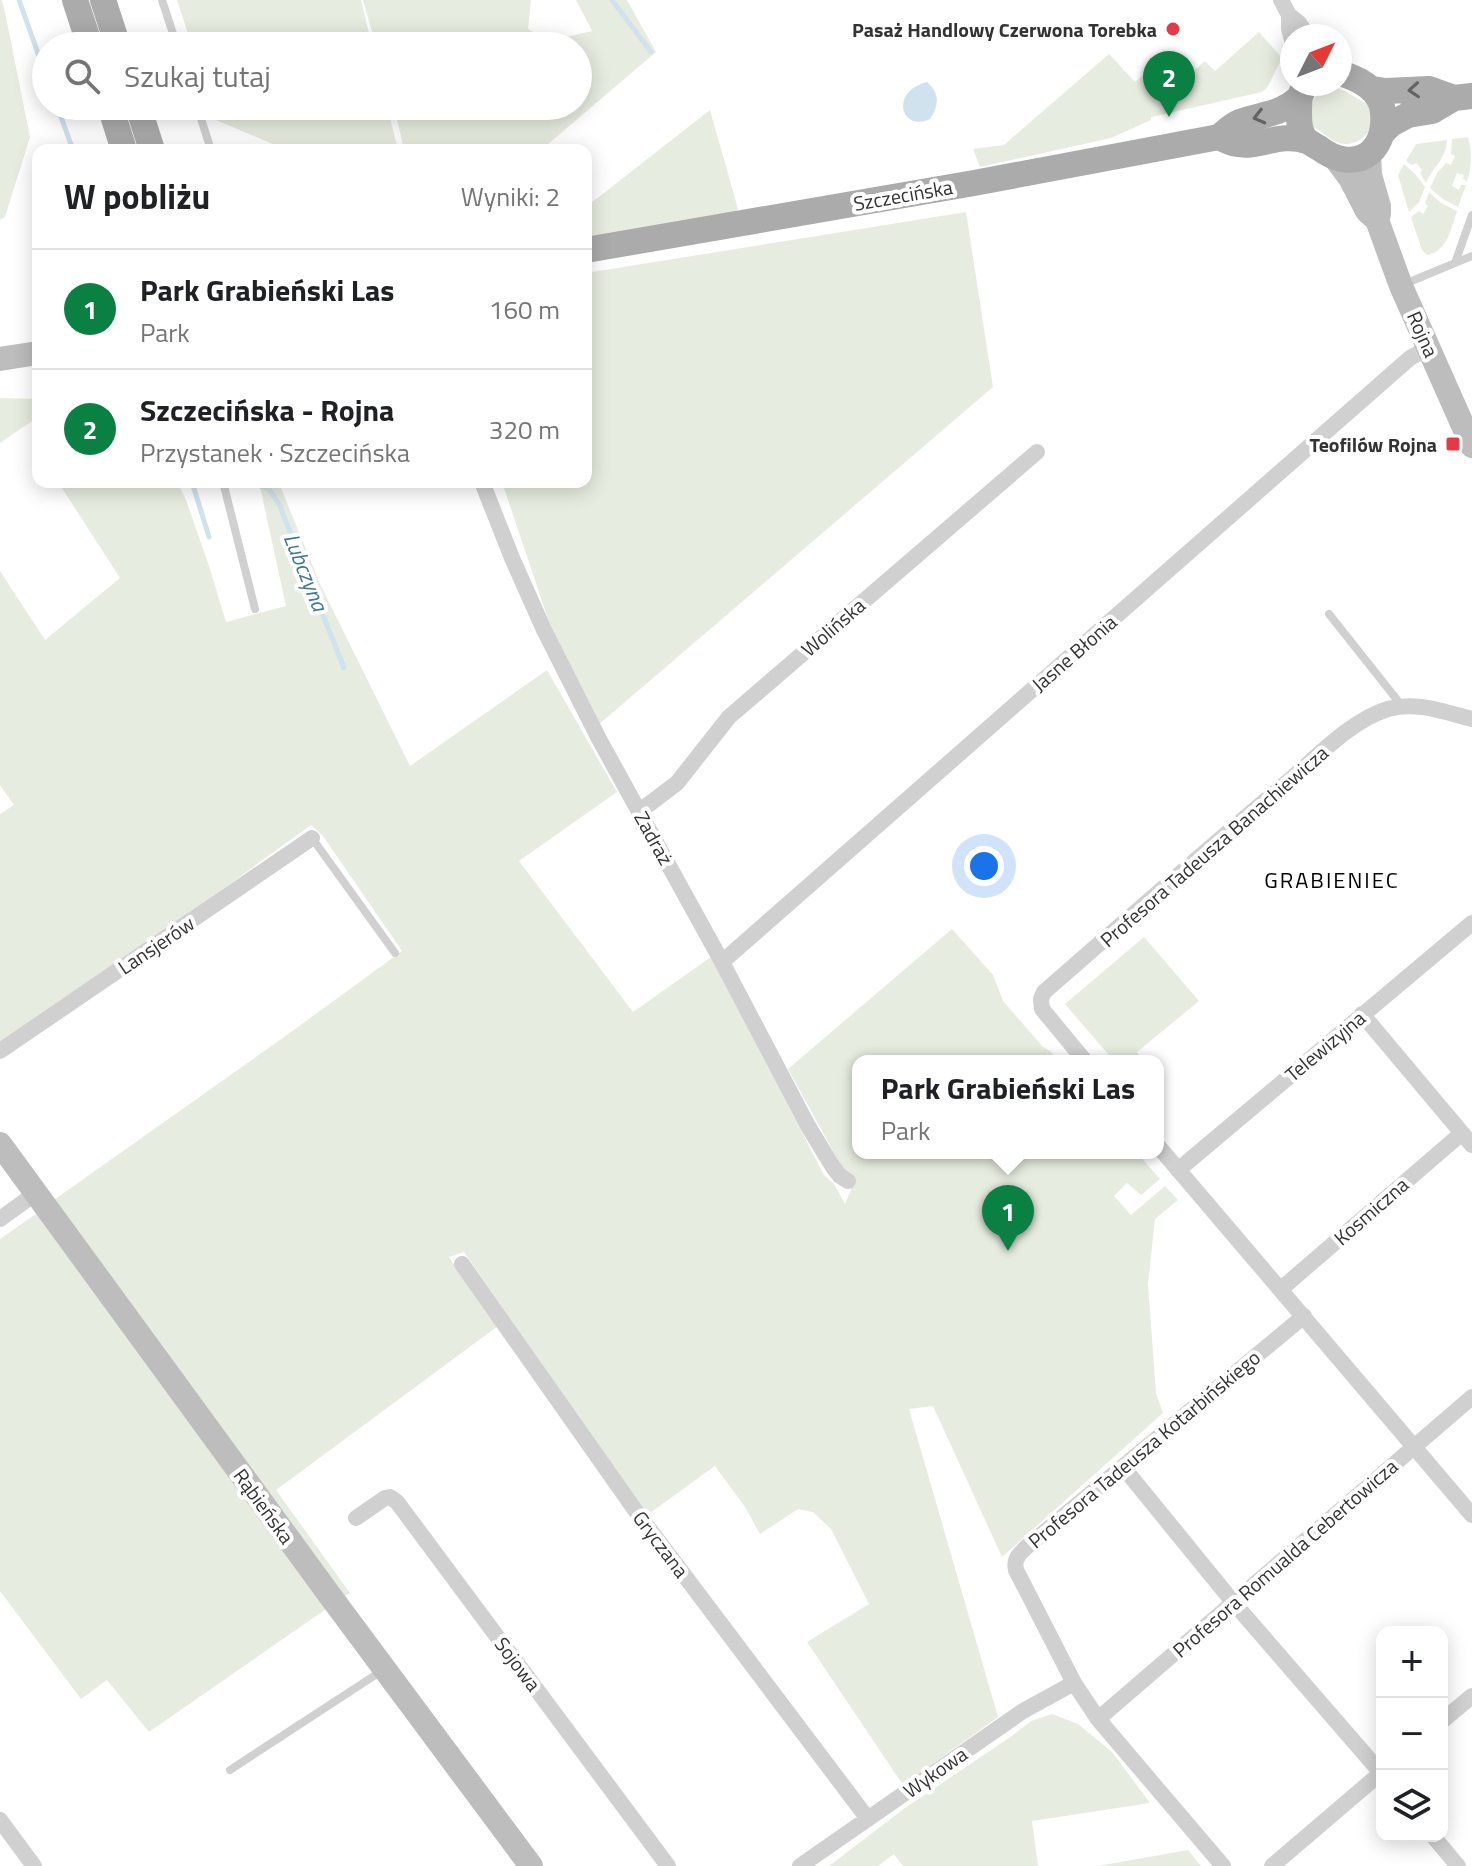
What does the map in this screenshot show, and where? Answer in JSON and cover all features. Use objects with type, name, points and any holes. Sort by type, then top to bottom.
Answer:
[{"type":"main road","points":[[75,0],[85,32]]},
{"type":"main road","points":[[103,0],[113,32]]},
{"type":"main road","points":[[1352,78],[1372,89],[1382,105],[1376,143]]},
{"type":"main road","points":[[1372,89],[1429,89],[1463,97]]},
{"type":"main road","name":"Szczecińska","points":[[592,249],[1219,137],[1238,122],[1289,106],[1297,96]]},
{"type":"main road","points":[[1302,96],[1302,135],[1335,158],[1354,159],[1376,143],[1400,118],[1432,111],[1463,97]]},
{"type":"main road","points":[[114,120],[122,144]]},
{"type":"main road","points":[[142,120],[150,144]]},
{"type":"main road","name":"Szczecińska","points":[[1219,137],[1236,144],[1286,137],[1307,141]]},
{"type":"street","points":[[1285,8],[1300,24]]},
{"type":"street","name":"Rojna","points":[[1376,143],[1370,175],[1379,206],[1377,220]]},
{"type":"street","name":"Rojna","points":[[1335,158],[1350,178],[1367,211],[1377,220],[1428,348],[1469,431]]},
{"type":"street","name":"Jasne Błonia","points":[[722,962],[1410,358],[1428,348]]},
{"type":"street","points":[[0,359],[32,354]]},
{"type":"street","name":"Wolińska","points":[[640,811],[677,783],[729,717],[1037,452]]},
{"type":"street","name":"Zadraż","points":[[484,488],[544,630],[599,739],[808,1126],[833,1167],[848,1181]]},
{"type":"street","name":"Profesora Tadeusza Banachiewicza","points":[[1080,1055],[1042,1009],[1044,992],[1222,836],[1368,717],[1403,706],[1423,706],[1472,719]]},
{"type":"street","name":"Lansjerów","points":[[0,1051],[312,838]]},
{"type":"street","name":"Telewizyjna","points":[[1178,1170],[1472,923]]},
{"type":"street","points":[[1362,1014],[1467,1139]]},
{"type":"street","name":"Kosmiczna","points":[[1281,1289],[1467,1139]]},
{"type":"street","name":"Rąbieńska","points":[[0,1144],[531,1866]]},
{"type":"street","points":[[1164,1153],[1472,1515]]},
{"type":"street","points":[[0,1219],[36,1193]]},
{"type":"street","name":"Gryczana","points":[[462,1264],[635,1510],[868,1819]]},
{"type":"street","name":"Profesora Tadeusza Kotarbińskiego","points":[[1223,1866],[1098,1719],[1074,1683],[1016,1570],[1016,1560],[1030,1544],[1304,1316]]},
{"type":"street","name":"Profesora Romualda Cebertowicza","points":[[1098,1719],[1472,1397]]},
{"type":"street","points":[[1123,1467],[1233,1602],[1379,1770]]},
{"type":"street","name":"Sojowa","points":[[356,1518],[385,1498],[390,1497],[397,1502],[668,1866]]},
{"type":"street","name":"Wykowa","points":[[800,1866],[1023,1711],[1074,1683]]},
{"type":"street","points":[[1448,1716],[1472,1696]]},
{"type":"street","points":[[1272,1866],[1376,1778]]},
{"type":"street","points":[[0,1820],[34,1866]]},
{"type":"street","points":[[1438,1842],[1458,1866]]},
{"type":"lane","points":[[162,0],[172,32]]},
{"type":"lane","points":[[201,120],[209,144]]},
{"type":"lane","points":[[1455,263],[1472,215]]},
{"type":"lane","points":[[1401,286],[1472,256]]},
{"type":"lane","points":[[225,488],[255,609]]},
{"type":"lane","points":[[1329,614],[1403,706]]},
{"type":"lane","points":[[312,838],[395,953]]},
{"type":"lane","points":[[230,1770],[384,1669]]},
{"type":"shaded area","points":[[0,0],[30,137],[5,217],[0,220]]},
{"type":"shaded area","points":[[177,0],[361,0],[369,32],[187,32]]},
{"type":"shaded area","points":[[363,0],[531,0],[528,29],[533,32],[372,32]]},
{"type":"shaded area","points":[[576,0],[627,0],[656,52],[592,107],[592,32],[588,32],[592,31]]},
{"type":"shaded area","points":[[1259,32],[1280,56],[1280,62],[1262,92],[1151,117],[1151,120],[1111,138],[980,167],[973,149],[1004,145],[1109,54],[1135,82],[1153,67],[1173,89],[1205,61],[1215,71]]},
{"type":"shaded area","points":[[1352,95],[1371,105],[1367,134],[1353,143],[1342,144],[1310,126],[1317,96]]},
{"type":"shaded area","points":[[710,110],[738,209],[732,216],[592,240],[592,202]]},
{"type":"shaded area","points":[[216,120],[390,120],[396,144],[273,144]]},
{"type":"shaded area","points":[[397,120],[576,120],[548,144],[403,144]]},
{"type":"shaded area","points":[[1468,137],[1471,158],[1467,181],[1463,179],[1464,175],[1457,173],[1452,186],[1459,190],[1461,185],[1466,185],[1458,207],[1430,188],[1446,163],[1451,165],[1455,156],[1451,154],[1452,139]]},
{"type":"shaded area","points":[[1447,140],[1442,157],[1426,183],[1416,163],[1412,165],[1406,161],[1416,144]]},
{"type":"shaded area","points":[[1404,164],[1425,187],[1419,202],[1409,212],[1398,175]]},
{"type":"shaded area","points":[[1429,192],[1457,211],[1444,244],[1427,255],[1422,250],[1411,217],[1419,211],[1423,214],[1428,206],[1425,203]]},
{"type":"shaded area","points":[[966,212],[993,387],[597,726],[556,643],[504,488],[592,488],[592,272]]},
{"type":"shaded area","points":[[0,398],[32,399],[32,421],[0,443]]},
{"type":"shaded area","points":[[62,488],[180,488],[226,622],[286,606],[260,488],[281,488],[320,584],[410,766],[547,670],[617,792],[519,861],[633,1012],[711,957],[824,1175],[834,1184],[845,1204],[851,1190],[843,1169],[788,1069],[952,929],[993,975],[1003,1001],[1054,1055],[852,1055],[852,1159],[1142,1159],[1160,1179],[1141,1195],[1127,1183],[1114,1196],[1131,1215],[1165,1186],[1178,1200],[1155,1219],[1148,1284],[1156,1393],[1163,1413],[1002,1557],[933,1406],[909,1409],[998,1717],[903,1785],[807,1642],[869,1604],[831,1529],[813,1512],[798,1509],[760,1534],[715,1466],[647,1515],[464,1252],[449,1257],[498,1326],[276,1490],[350,1593],[341,1598],[51,1202],[402,951],[323,836],[311,825],[125,960],[0,1044],[0,814],[14,805],[0,785],[0,571],[45,640],[120,578]]},
{"type":"shaded area","points":[[1144,937],[1199,1001],[1137,1052],[1139,1055],[1109,1055],[1065,1004]]},
{"type":"shaded area","points":[[40,1211],[329,1607],[149,1732],[107,1680],[81,1699],[0,1591],[0,1239]]},
{"type":"shaded area","points":[[1052,1714],[1078,1724],[1112,1752],[1150,1803],[1032,1821],[1038,1866],[903,1866],[894,1854],[878,1866],[829,1866],[905,1808],[1031,1721]]},
{"type":"shaded area","points":[[1188,1850],[1201,1866],[1098,1866]]},
{"type":"water","points":[[927,82],[936,95],[935,109],[930,119],[920,122],[912,120],[903,109],[904,101],[915,87]]},
{"type":"waterway","name":"Lubczyna","points":[[19,0],[32,37]]},
{"type":"waterway","points":[[612,0],[651,52]]},
{"type":"waterway","name":"Lubczyna","points":[[62,120],[71,144]]},
{"type":"waterway","points":[[194,488],[209,537]]},
{"type":"waterway","name":"Lubczyna","points":[[266,488],[279,504],[344,668]]},
{"type":"place","name":"Pasaż Handlowy Czerwona Torebka","points":[[1173,29]]},
{"type":"place","name":"Szczecińska - Rojna","points":[[1169,117]]},
{"type":"place","name":"Teofilów Rojna","points":[[1453,444]]},
{"type":"place","name":"Park Grabieński Las","points":[[1008,1251]]},
{"type":"district","name":"GRABIENIEC","points":[[1332,880]]}]
